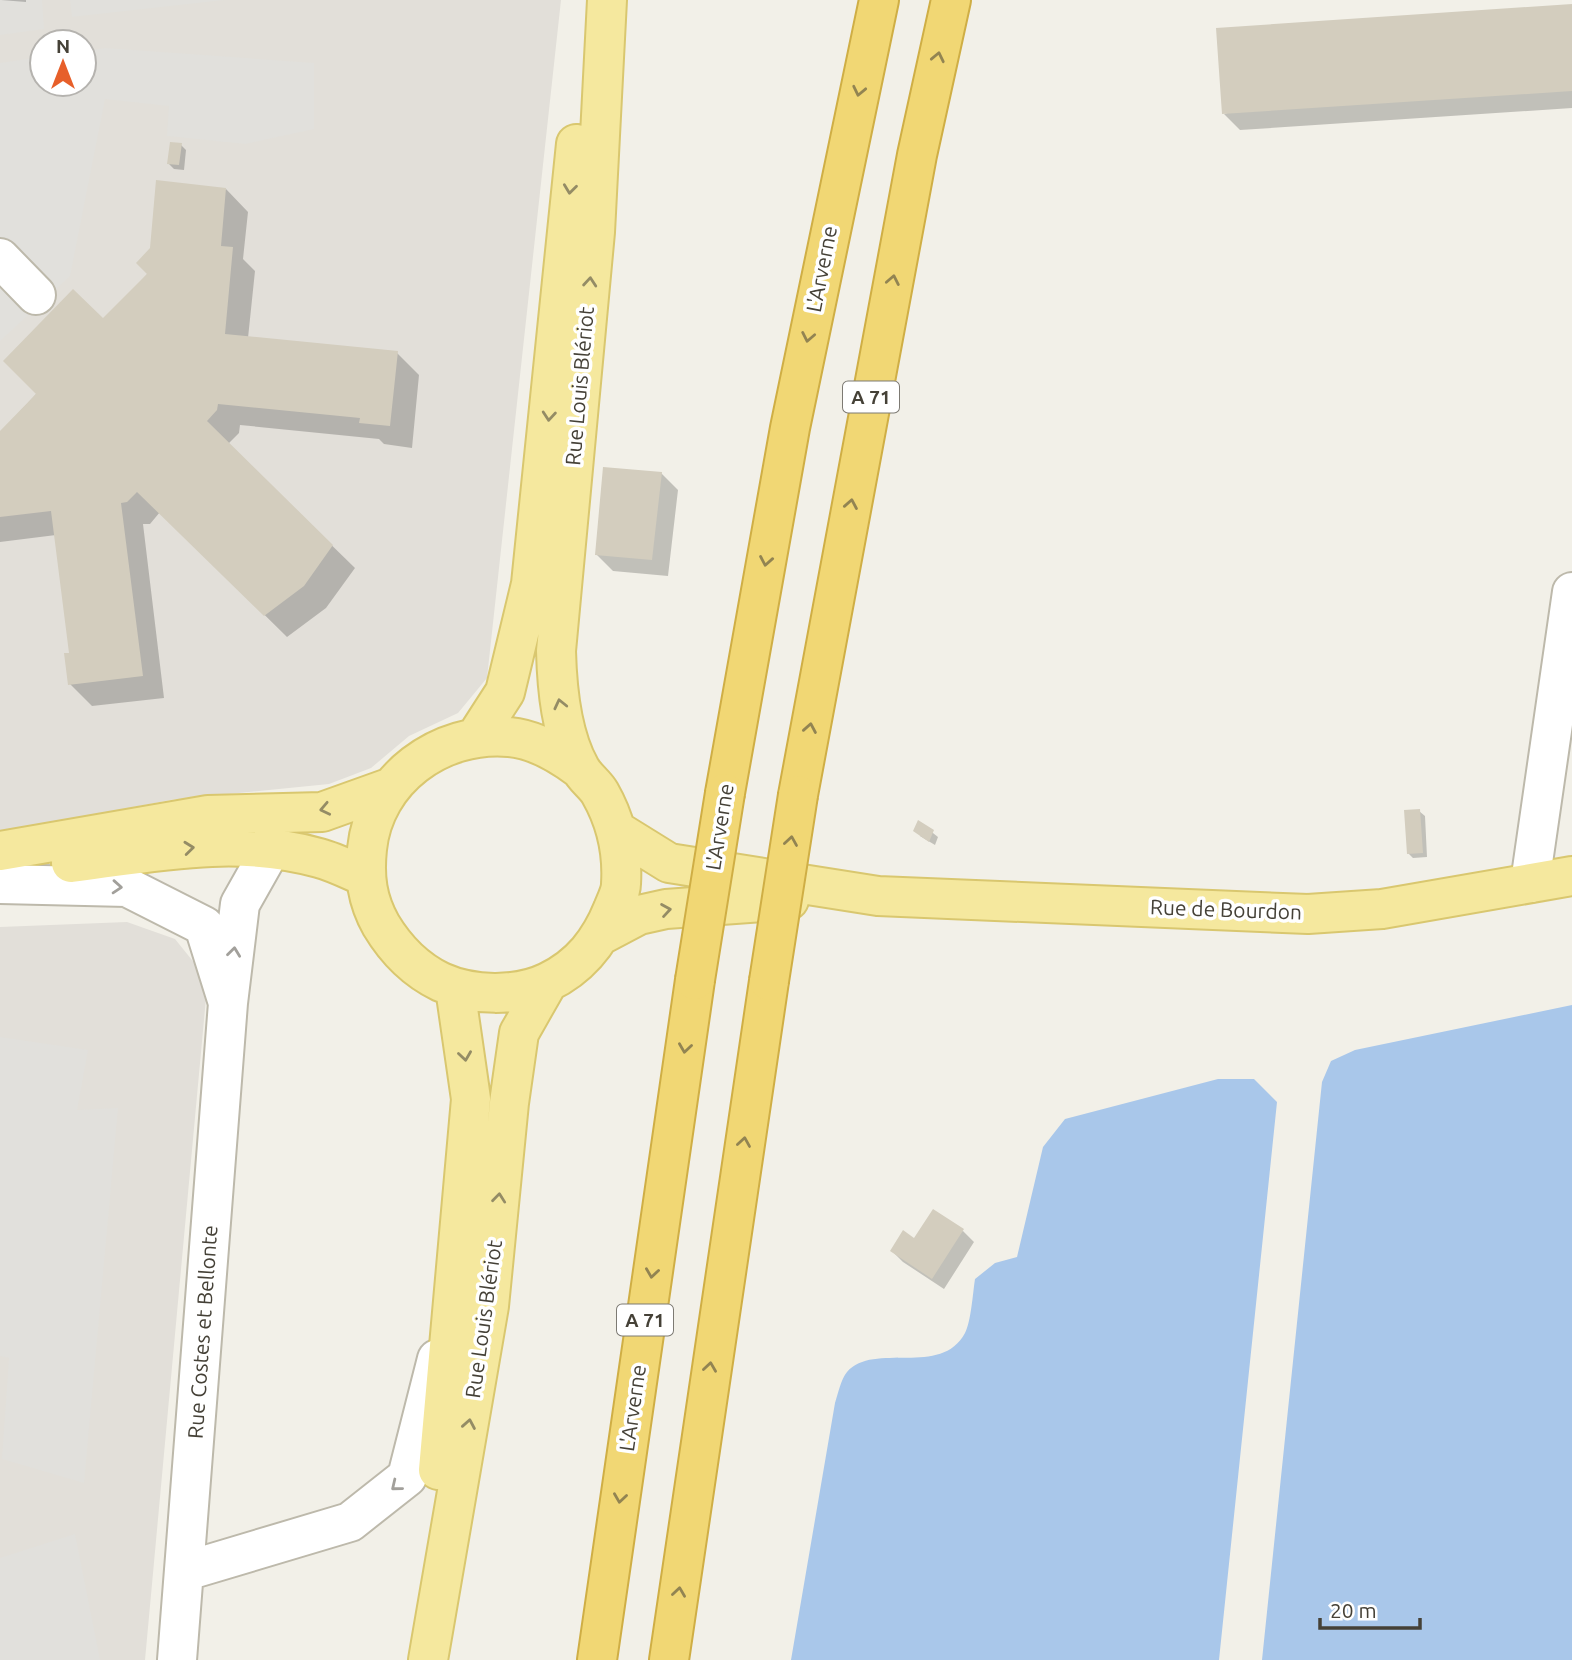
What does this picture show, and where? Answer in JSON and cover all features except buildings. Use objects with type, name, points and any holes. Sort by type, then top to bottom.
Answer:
[{"type":"highway","name":"L'Arverne","points":[[597,1660],[695,980],[725,793],[790,428],[879,0]]},
{"type":"highway","name":"A 71","points":[[669,1660],[798,795],[917,155],[951,0]]},
{"type":"main road","name":"Rue Louis Blériot","points":[[476,737],[505,692],[531,584],[540,518],[565,232],[594,0]]},
{"type":"main road","name":"Rue Louis Blériot","points":[[580,769],[557,699],[556,651],[594,232],[607,0]]},
{"type":"main road","points":[[476,737],[511,737],[560,754],[580,769],[599,790],[619,832],[621,886],[603,934],[584,957],[548,982],[500,994],[455,989],[425,975],[394,947],[372,909],[364,876],[369,830],[389,788],[411,765],[451,743],[476,737]]},
{"type":"main road","points":[[0,851],[208,815],[322,811],[389,788]]},
{"type":"main road","name":"Rue de Bourdon","points":[[619,832],[669,863],[878,896]]},
{"type":"main road","points":[[0,873],[194,846],[271,849],[319,858],[364,876]]},
{"type":"main road","name":"Rue de Bourdon","points":[[603,934],[639,915],[666,909],[878,896],[1308,914],[1382,909],[1572,876]]},
{"type":"main road","name":"Rue Louis Blériot","points":[[426,1660],[489,1306],[509,1103],[519,1033],[548,982]]},
{"type":"main road","name":"Rue Louis Blériot","points":[[426,1660],[451,1306],[471,1099],[455,989]]},
{"type":"street","points":[[0,258],[36,295]]},
{"type":"street","points":[[1530,883],[1572,592]]},
{"type":"street","name":"Rue Costes et Bellonte","points":[[177,1660],[228,1003],[240,904],[271,849]]},
{"type":"street","points":[[0,884],[127,887],[204,926],[228,1003]]},
{"type":"street","points":[[186,1571],[351,1521],[407,1477],[451,1306]]},
{"type":"shaded area","points":[[0,0],[561,0],[487,678],[458,713],[409,736],[371,768],[329,784],[170,800],[0,833]]},
{"type":"shaded area","points":[[0,0],[42,0],[44,28],[28,28],[28,31],[0,35]]},
{"type":"shaded area","points":[[70,0],[225,0],[72,17]]},
{"type":"shaded area","points":[[98,49],[314,63],[314,129],[245,144],[167,136],[169,106],[105,99],[70,276],[0,341],[0,63],[28,59],[28,98],[98,98]]},
{"type":"shaded area","points":[[127,922],[175,939],[196,965],[206,998],[145,1660],[0,1660],[0,927]]},
{"type":"shaded area","points":[[0,1037],[88,1050],[77,1110],[118,1108],[84,1483],[2,1459],[9,1358],[0,1356]]},
{"type":"shaded area","points":[[75,1534],[100,1660],[0,1660],[0,1558]]},
{"type":"water","points":[[1572,1005],[1572,1660],[1262,1660],[1322,1082],[1331,1061],[1355,1050]]},
{"type":"water","points":[[1218,1079],[1254,1079],[1277,1102],[1219,1660],[791,1660],[835,1403],[847,1372],[859,1363],[873,1359],[924,1357],[940,1354],[954,1346],[967,1328],[975,1279],[995,1263],[1017,1257],[1043,1147],[1065,1119]]}]
